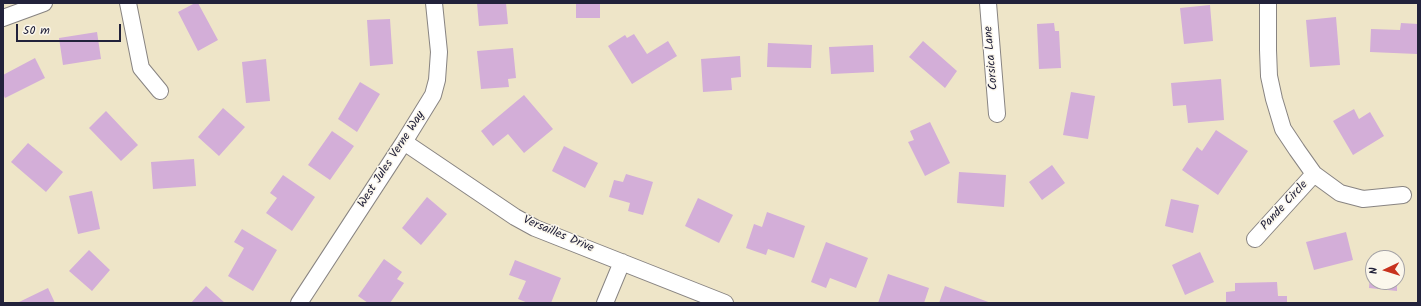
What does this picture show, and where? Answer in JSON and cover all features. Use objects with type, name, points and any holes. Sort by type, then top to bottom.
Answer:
[{"type":"street","points":[[3,18],[44,3]]},
{"type":"street","points":[[128,3],[141,68],[160,91]]},
{"type":"street","name":"West Jules Verne Way","points":[[299,303],[433,95],[437,80],[439,52],[434,3]]},
{"type":"street","name":"Corsica Lane","points":[[988,3],[997,114]]},
{"type":"street","points":[[1268,3],[1268,50],[1274,99],[1283,129],[1314,174],[1340,193],[1352,197],[1363,199],[1403,195]]},
{"type":"street","name":"Versailles Drive","points":[[404,142],[516,217],[535,228],[725,303]]},
{"type":"street","name":"Pande Circle","points":[[1255,239],[1314,174]]},
{"type":"street","points":[[605,303],[622,262]]},
{"type":"building","points":[[195,3],[198,3],[218,40],[198,51],[178,12]]},
{"type":"building","points":[[477,3],[506,3],[508,24],[479,26]]},
{"type":"building","points":[[576,3],[600,3],[600,18],[576,18]]},
{"type":"building","points":[[1210,5],[1213,41],[1184,44],[1180,8]]},
{"type":"building","points":[[1336,17],[1340,65],[1310,67],[1306,20]]},
{"type":"building","points":[[390,19],[393,64],[370,66],[367,20]]},
{"type":"building","points":[[1054,23],[1055,31],[1059,31],[1061,68],[1039,69],[1037,24]]},
{"type":"building","points":[[1401,23],[1418,24],[1417,54],[1370,52],[1371,29],[1400,30]]},
{"type":"building","points":[[97,32],[101,59],[63,65],[59,38]]},
{"type":"building","points":[[634,34],[647,54],[668,41],[677,56],[632,84],[608,46],[625,35],[627,38]]},
{"type":"building","points":[[923,41],[957,71],[945,88],[909,57]]},
{"type":"building","points":[[768,43],[812,45],[811,68],[767,67]]},
{"type":"building","points":[[873,45],[874,72],[831,74],[829,47]]},
{"type":"building","points":[[513,48],[516,78],[508,79],[509,87],[481,89],[477,51]]},
{"type":"building","points":[[740,56],[741,77],[731,78],[732,90],[703,92],[701,59]]},
{"type":"building","points":[[35,58],[45,78],[5,98],[3,94],[3,75]]},
{"type":"building","points":[[266,59],[270,101],[246,103],[242,62]]},
{"type":"building","points":[[1221,79],[1224,120],[1188,123],[1186,105],[1173,106],[1171,83]]},
{"type":"building","points":[[360,82],[380,94],[357,132],[338,119]]},
{"type":"building","points":[[1071,92],[1095,96],[1088,139],[1063,135]]},
{"type":"building","points":[[524,95],[553,129],[524,153],[508,134],[493,146],[481,131]]},
{"type":"building","points":[[223,108],[245,127],[219,156],[198,137]]},
{"type":"building","points":[[1354,109],[1359,119],[1370,112],[1384,136],[1353,155],[1333,121]]},
{"type":"building","points":[[106,111],[138,145],[121,161],[89,128]]},
{"type":"building","points":[[930,122],[950,163],[925,176],[908,142],[914,140],[910,131]]},
{"type":"building","points":[[1216,130],[1248,151],[1218,195],[1182,170],[1197,147],[1202,151]]},
{"type":"building","points":[[332,131],[354,146],[330,180],[308,165]]},
{"type":"building","points":[[28,143],[63,172],[46,192],[11,162]]},
{"type":"building","points":[[564,146],[598,163],[585,188],[552,171]]},
{"type":"building","points":[[194,159],[196,186],[153,189],[151,162]]},
{"type":"building","points":[[1052,165],[1065,183],[1042,200],[1029,182]]},
{"type":"building","points":[[959,172],[1006,175],[1004,207],[957,203]]},
{"type":"building","points":[[626,174],[653,182],[643,215],[628,211],[630,203],[609,197],[614,180],[623,182]]},
{"type":"building","points":[[283,175],[315,197],[292,231],[266,213],[277,198],[270,193]]},
{"type":"building","points":[[92,191],[100,229],[78,234],[69,196]]},
{"type":"building","points":[[427,197],[447,214],[421,245],[402,228]]},
{"type":"building","points":[[698,198],[733,215],[719,243],[685,226]]},
{"type":"building","points":[[1171,199],[1199,205],[1193,233],[1165,226]]},
{"type":"building","points":[[767,212],[805,226],[794,258],[768,249],[766,255],[746,248],[754,224],[762,227]]},
{"type":"building","points":[[242,229],[277,250],[253,291],[228,276],[244,248],[234,242]]},
{"type":"building","points":[[1346,232],[1353,260],[1314,270],[1306,242]]},
{"type":"building","points":[[826,242],[868,258],[856,288],[830,278],[826,288],[811,282]]},
{"type":"building","points":[[89,250],[110,270],[92,291],[69,271]]},
{"type":"building","points":[[1200,252],[1214,282],[1185,295],[1172,265]]},
{"type":"building","points":[[384,259],[402,272],[397,279],[404,283],[390,303],[368,303],[358,296]]},
{"type":"building","points":[[515,260],[561,278],[551,303],[528,303],[518,299],[526,281],[509,275]]},
{"type":"building","points":[[888,274],[929,288],[924,303],[878,303]]},
{"type":"building","points":[[1277,282],[1278,296],[1287,296],[1287,303],[1226,303],[1226,292],[1235,291],[1235,283]]},
{"type":"building","points":[[206,286],[225,303],[191,303]]},
{"type":"building","points":[[945,286],[991,303],[939,303]]},
{"type":"building","points":[[48,288],[55,303],[17,303]]}]
